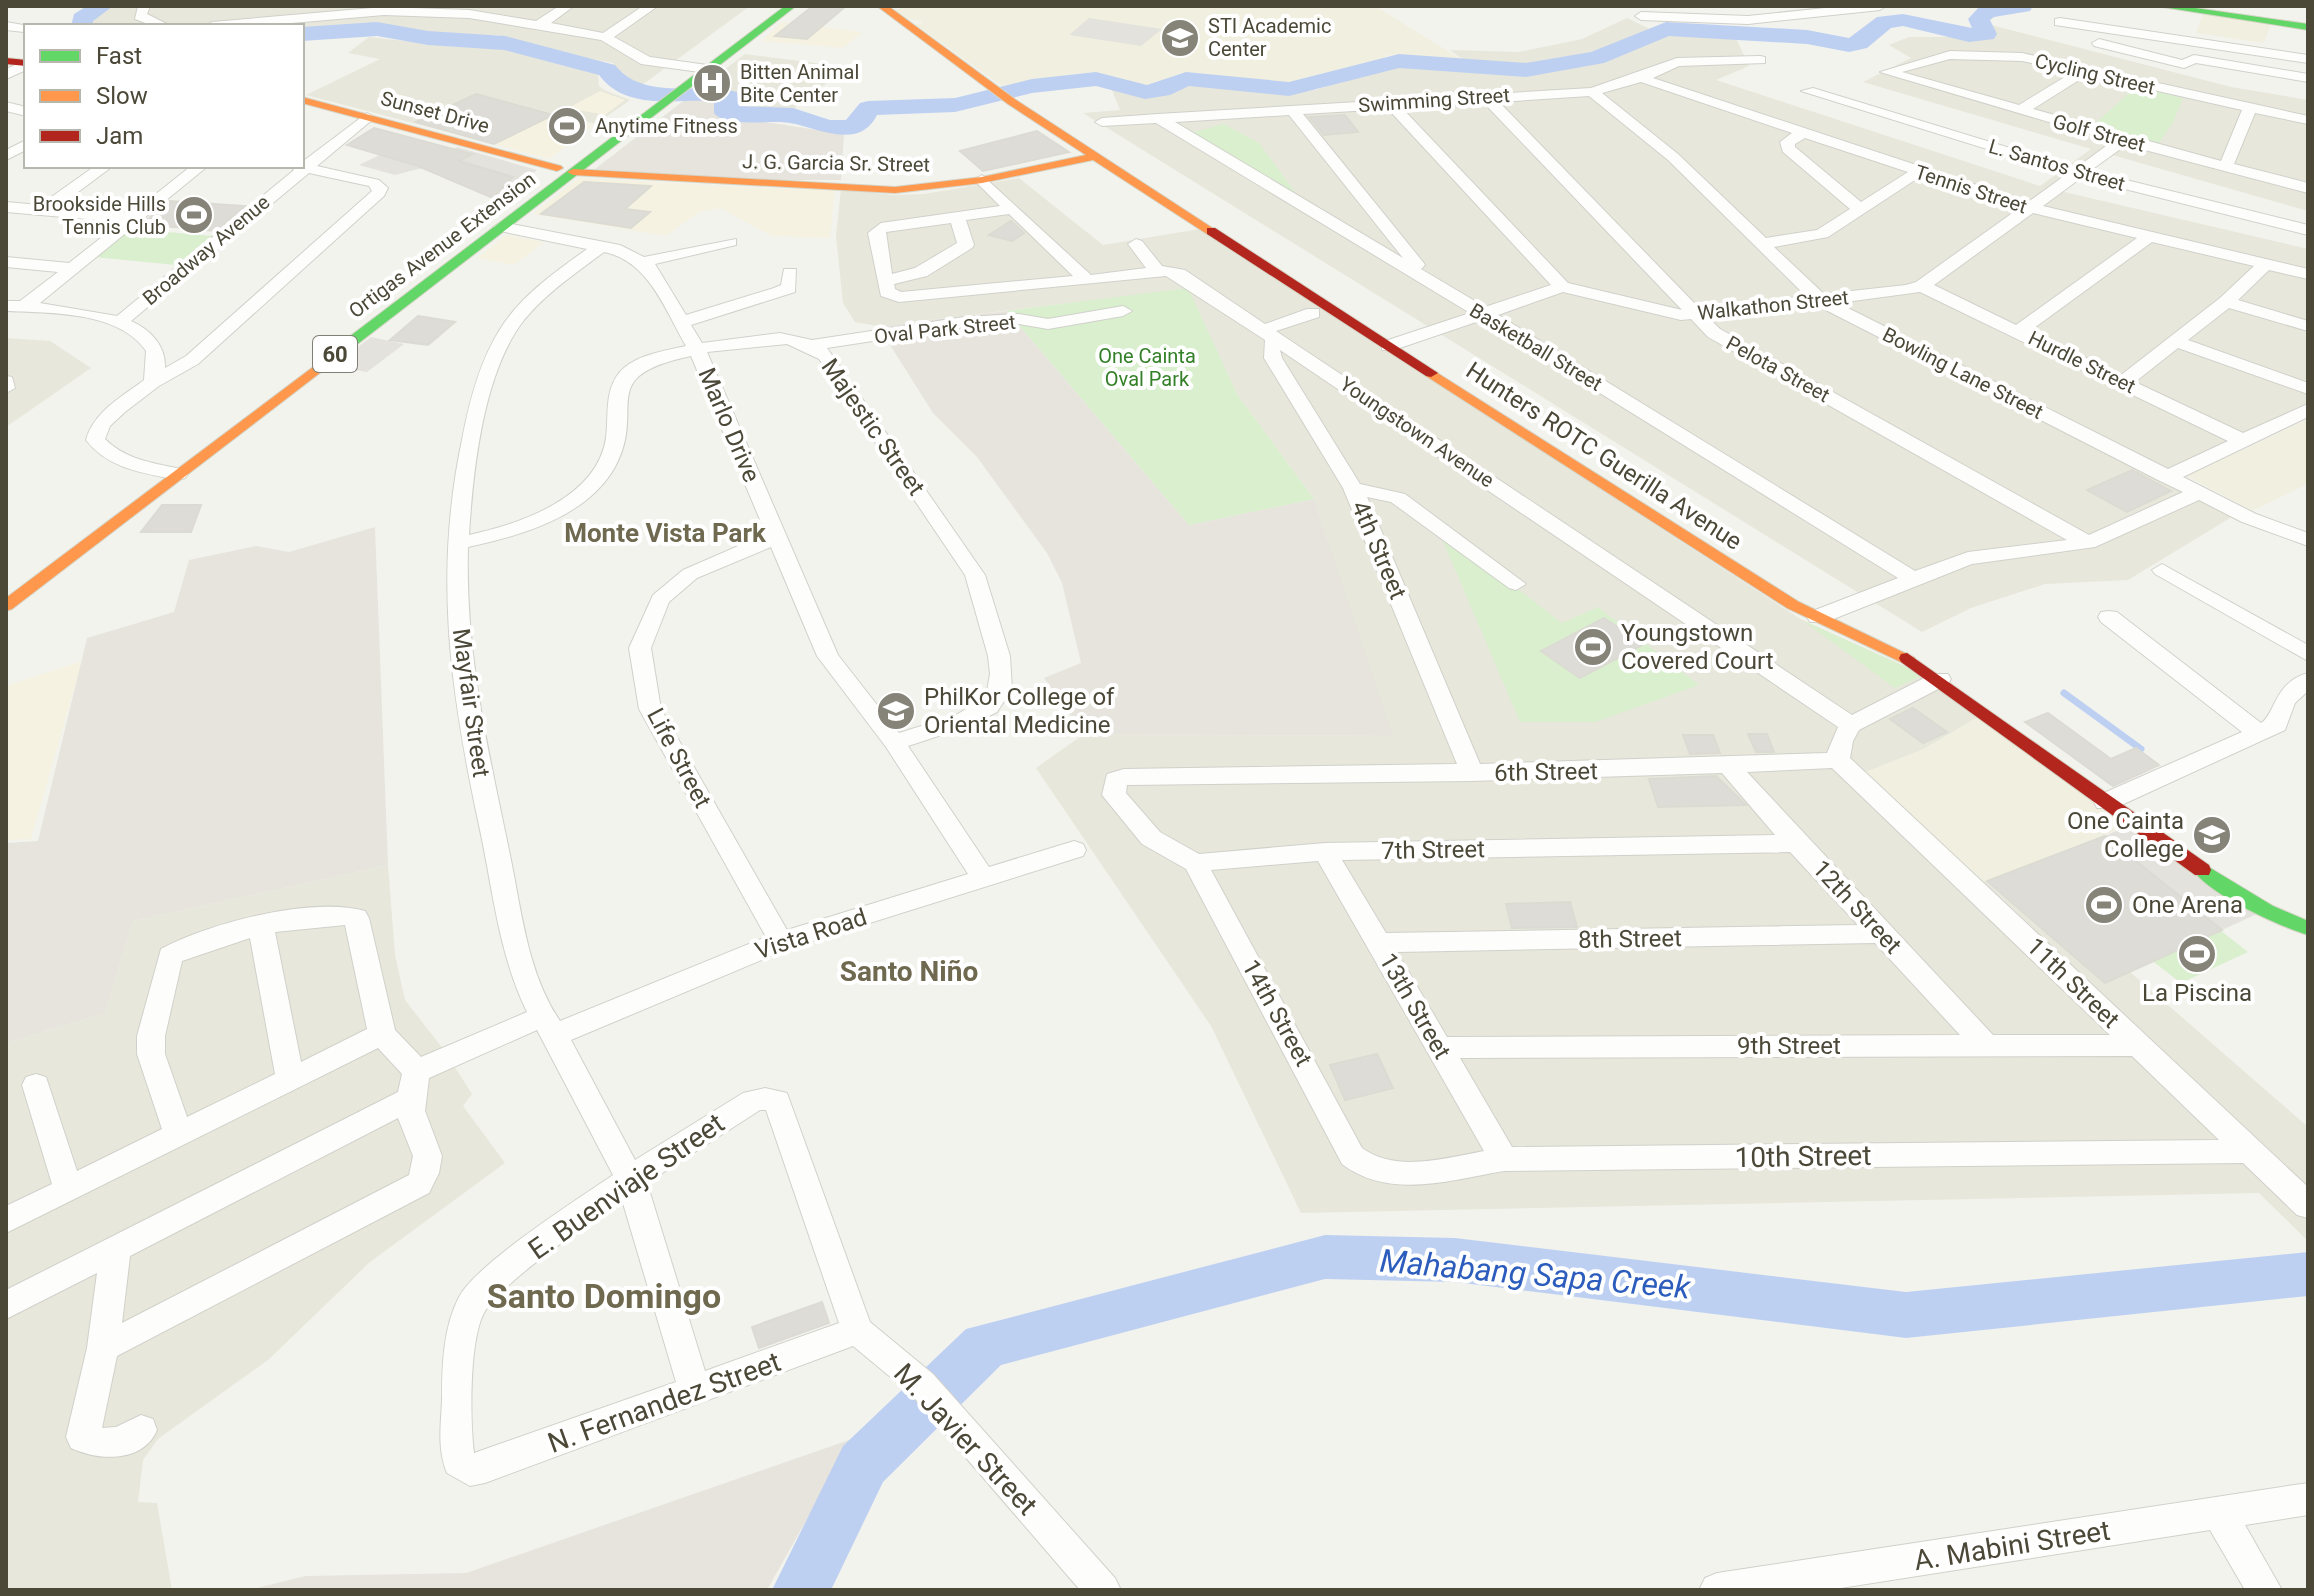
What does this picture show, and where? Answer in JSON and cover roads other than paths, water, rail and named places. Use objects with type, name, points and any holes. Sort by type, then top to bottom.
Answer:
[{"type":"street","points":[[144,6],[140,16],[159,24]]},
{"type":"street","points":[[238,6],[234,24],[332,10],[469,14],[605,37],[646,61],[699,68]]},
{"type":"street","points":[[469,14],[482,6]]},
{"type":"street","points":[[540,24],[568,6]]},
{"type":"street","points":[[605,37],[652,6]]},
{"type":"street","name":"Ortigas Avenue Extension","points":[[657,97],[681,90],[699,68],[772,6]]},
{"type":"street","name":"Ortigas Avenue Extension","points":[[6,606],[381,301],[565,170],[657,97],[791,6]]},
{"type":"street","name":"Hunters ROTC Guerilla Avenue","points":[[882,6],[1012,102],[1388,346],[1780,597],[1916,662],[2238,895],[2286,921],[2308,928]]},
{"type":"street","points":[[1672,16],[1693,6]]},
{"type":"street","points":[[1641,16],[1804,20],[1880,6]]},
{"type":"street","points":[[2161,6],[2308,27]]},
{"type":"street","points":[[2060,22],[2308,59]]},
{"type":"street","points":[[2264,70],[2272,22]]},
{"type":"street","points":[[6,26],[24,28]]},
{"type":"street","points":[[2099,43],[2184,64],[2192,59],[2308,78]]},
{"type":"street","name":"Cycling Street","points":[[1891,76],[1887,72],[1950,55],[2022,57],[2308,120]]},
{"type":"street","name":"Swimming Street","points":[[1102,122],[1485,96],[1592,92],[1641,78],[1677,62],[1760,60]]},
{"type":"street","points":[[6,75],[24,65]]},
{"type":"street","points":[[2020,111],[2085,71]]},
{"type":"street","name":"Golf Street","points":[[1891,76],[2308,188]]},
{"type":"street","name":"Tennis Street","points":[[1641,78],[2031,208],[2308,274]]},
{"type":"street","name":"L. Santos Street","points":[[1808,91],[2078,173],[2308,230]]},
{"type":"street","name":"Bowling Lane Street","points":[[1592,92],[1673,157],[1821,301],[2249,518],[2308,540]]},
{"type":"street","name":"Pelota Street","points":[[1485,96],[1714,333],[2088,543]]},
{"type":"street","name":"Sunset Drive","points":[[304,101],[565,170]]},
{"type":"street","points":[[1388,346],[1562,287],[1390,103]]},
{"type":"street","points":[[1292,109],[1429,279]]},
{"type":"street","points":[[2226,166],[2249,109]]},
{"type":"street","name":"Broadway Avenue","points":[[304,165],[367,117]]},
{"type":"street","name":"Basketball Street","points":[[1158,118],[1651,414],[1913,579]]},
{"type":"street","points":[[1803,133],[1787,142],[1788,149],[1860,209]]},
{"type":"street","name":"Walkathon Street","points":[[1562,287],[1659,311],[1697,314],[1821,301],[1922,286],[2124,140]]},
{"type":"street","points":[[6,156],[24,145]]},
{"type":"street","name":"J. G. Garcia Sr. Street","points":[[565,170],[895,190],[982,180],[1095,156]]},
{"type":"street","points":[[43,210],[102,168]]},
{"type":"street","points":[[25,306],[198,168]]},
{"type":"street","name":"Broadway Avenue","points":[[120,322],[300,168]]},
{"type":"street","points":[[169,472],[108,455],[95,440],[96,431],[153,382],[192,360],[379,193],[380,188],[374,183],[304,168]]},
{"type":"street","name":"Ortigas Avenue Extension","points":[[6,585],[169,472],[401,304],[501,227],[565,170]]},
{"type":"street","points":[[1761,244],[1822,234],[1918,172]]},
{"type":"street","points":[[982,180],[1087,280]]},
{"type":"street","points":[[6,207],[135,218]]},
{"type":"street","points":[[958,219],[966,245],[921,272],[888,280],[876,233],[888,226],[958,219],[1012,209]]},
{"type":"street","points":[[501,227],[601,246],[643,262],[730,242]]},
{"type":"street","points":[[2019,331],[2147,238]]},
{"type":"street","points":[[1136,244],[1158,272]]},
{"type":"street","name":"Mayfair Street","points":[[601,246],[534,297],[501,343],[482,391],[461,492],[463,513],[457,543],[460,662],[515,941],[548,1026],[631,1180],[695,1392]]},
{"type":"street","points":[[6,262],[73,268]]},
{"type":"street","name":"Marlo Drive","points":[[643,262],[697,350],[828,656],[894,742],[984,879]]},
{"type":"street","points":[[2125,381],[2226,302],[2265,265]]},
{"type":"street","name":"Youngstown Avenue","points":[[888,280],[887,292],[899,297],[1158,272],[1179,274],[1851,725]]},
{"type":"street","points":[[682,322],[790,280]]},
{"type":"street","name":"Hurdle Street","points":[[1922,286],[2125,381],[2242,440]]},
{"type":"street","points":[[381,301],[401,304]]},
{"type":"street","points":[[2226,302],[2308,326]]},
{"type":"street","points":[[6,306],[25,306],[120,322],[143,335],[155,351],[153,382]]},
{"type":"street","name":"Oval Park Street","points":[[813,345],[995,319],[1048,324],[1123,311]]},
{"type":"street","points":[[1297,351],[1273,358],[1270,333],[1313,313]]},
{"type":"street","name":"Majestic Street","points":[[457,543],[507,534],[547,517],[602,473],[614,447],[618,392],[633,369],[649,361],[697,350],[770,338],[813,345],[825,355],[975,575],[989,611],[1002,679],[996,699],[981,712],[894,742]]},
{"type":"street","points":[[2176,342],[2308,389]]},
{"type":"street","name":"4th Street","points":[[1273,358],[1356,494],[1472,773]]},
{"type":"street","points":[[6,381],[6,388]]},
{"type":"street","points":[[1818,617],[1980,555],[2088,543],[2183,485],[2242,440],[2308,410]]},
{"type":"street","points":[[1356,494],[1384,493],[1398,498],[1516,584]]},
{"type":"street","name":"Life Street","points":[[776,537],[690,574],[660,599],[640,648],[650,709],[781,941]]},
{"type":"street","points":[[2162,570],[2308,654]]},
{"type":"street","points":[[2109,617],[2259,733]]},
{"type":"street","points":[[1838,760],[1841,741],[1851,725],[1940,679]]},
{"type":"street","points":[[2106,802],[2277,725],[2278,709],[2283,701],[2308,680]]},
{"type":"street","name":"6th Street","points":[[1195,863],[1151,838],[1114,795],[1115,780],[1730,767],[1838,760]]},
{"type":"street","name":"11th Street","points":[[1838,760],[2308,1206]]},
{"type":"street","name":"12th Street","points":[[1730,767],[1796,843],[1986,1045]]},
{"type":"street","name":"7th Street","points":[[1195,863],[1257,855],[1325,852],[1796,843]]},
{"type":"street","name":"Vista Road","points":[[6,1305],[115,1252],[414,1084],[548,1026],[781,941],[1074,850]]},
{"type":"street","name":"13th Street","points":[[1325,852],[1504,1159]]},
{"type":"street","name":"14th Street","points":[[1195,863],[1318,1088],[1345,1148],[1358,1162]]},
{"type":"street","points":[[103,1348],[419,1184],[426,1172],[429,1154],[412,1118],[414,1084],[382,1034],[356,918],[342,913],[195,942],[181,948],[165,966],[151,1036],[151,1054],[178,1133]]},
{"type":"street","points":[[261,927],[290,1077]]},
{"type":"street","name":"8th Street","points":[[1378,943],[1882,934]]},
{"type":"street","points":[[6,1220],[382,1034]]},
{"type":"street","name":"9th Street","points":[[1439,1048],[2139,1045]]},
{"type":"street","points":[[36,1085],[68,1189]]},
{"type":"street","name":"E. Buenviaje Street","points":[[470,1470],[459,1462],[457,1448],[464,1322],[473,1299],[493,1277],[631,1180],[757,1099],[777,1101],[857,1330]]},
{"type":"street","name":"10th Street","points":[[1358,1162],[1379,1170],[1410,1172],[1504,1159],[2250,1151]]},
{"type":"street","points":[[115,1252],[103,1348],[83,1437],[98,1445],[110,1444],[121,1442],[141,1430]]},
{"type":"street","name":"M. Javier Street","points":[[857,1330],[922,1384],[1103,1590]]},
{"type":"street","name":"N. Fernandez Street","points":[[470,1470],[695,1392],[857,1330]]},
{"type":"street","name":"A. Mabini Street","points":[[1717,1590],[2308,1499]]},
{"type":"street","points":[[2219,1513],[2264,1590]]},
{"type":"waterway","points":[[82,24],[82,19],[102,6]]},
{"type":"waterway","points":[[304,34],[377,29],[428,38],[505,43],[607,70],[617,83],[645,94],[714,94],[729,97],[726,113],[793,115],[828,127],[852,127],[864,118],[868,108],[955,105],[1032,86],[1096,79],[1145,92],[1162,90],[1186,79],[1289,89],[1399,61],[1526,70],[1596,58],[1666,29],[1807,37],[1849,45],[1859,43],[1885,22],[1903,20],[1969,35],[1986,34],[1979,19],[1987,12],[2022,6]]},
{"type":"waterway","points":[[2064,693],[2141,749]]},
{"type":"waterway","name":"Mahabang Sapa Creek","points":[[801,1590],[863,1464],[985,1346],[1325,1257],[1455,1260],[1906,1315],[2308,1274]]},
{"type":"place","name":"STI Academic Center","points":[[1180,38]]},
{"type":"place","name":"Bitten Animal Bite Center","points":[[712,83]]},
{"type":"place","name":"Anytime Fitness","points":[[567,126]]},
{"type":"place","name":"Brookside Hills Tennis Club","points":[[194,215]]},
{"type":"place","name":"Youngstown Covered Court","points":[[1593,647]]},
{"type":"place","name":"PhilKor College of Oriental Medicine","points":[[896,711]]},
{"type":"place","name":"One Cainta College","points":[[2212,835]]},
{"type":"place","name":"One Arena","points":[[2104,905]]},
{"type":"place","name":"La Piscina","points":[[2197,954]]},
{"type":"district","name":"Monte Vista Park","points":[[665,533]]},
{"type":"district","name":"Santo Niño","points":[[909,971]]},
{"type":"district","name":"Santo Domingo","points":[[604,1296]]},
{"type":"park label","name":"One Cainta Oval Park","points":[[1147,368]]}]
